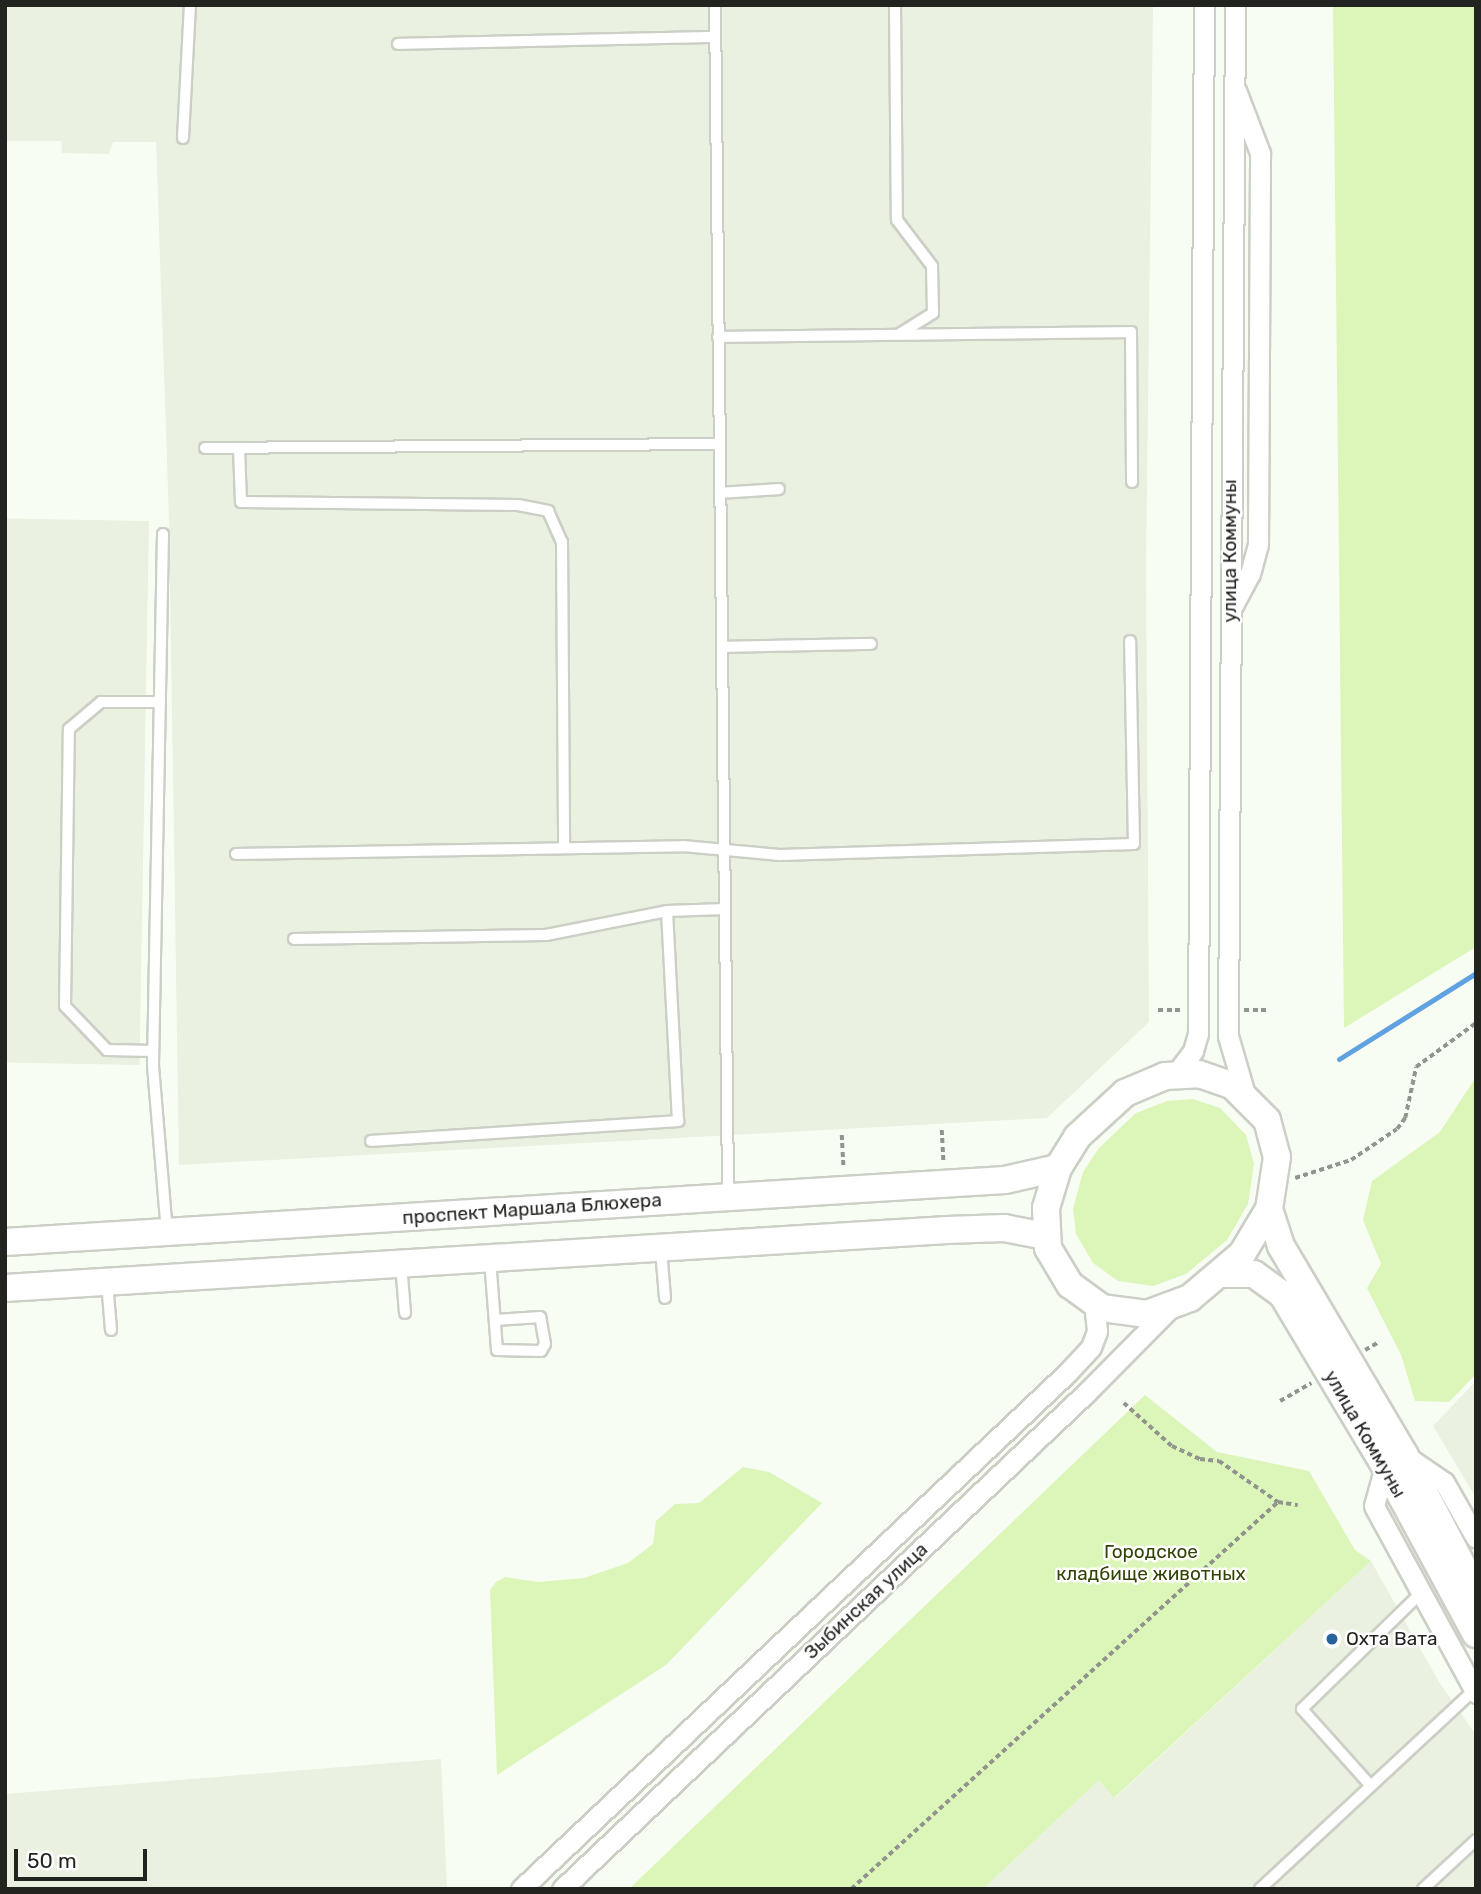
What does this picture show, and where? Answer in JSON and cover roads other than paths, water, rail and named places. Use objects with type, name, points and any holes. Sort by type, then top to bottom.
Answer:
[{"type":"street","name":"улица Коммуны","points":[[1175,1075],[1193,1051],[1198,1034],[1204,5]]},
{"type":"street","name":"улица Коммуны","points":[[1235,5],[1228,1036],[1245,1094]]},
{"type":"street","points":[[1230,610],[1255,559],[1258,532],[1260,153],[1234,85]]},
{"type":"street","points":[[1175,1075],[1213,1077],[1245,1094],[1267,1120],[1274,1139],[1276,1183],[1269,1209],[1253,1240],[1223,1274],[1168,1310],[1123,1313],[1094,1303],[1059,1270],[1045,1236],[1047,1198],[1058,1168],[1077,1136],[1111,1104],[1151,1080],[1175,1075]]},
{"type":"street","name":"проспект Маршала Блюхера","points":[[5,1242],[1005,1180],[1058,1168]]},
{"type":"street","name":"улица Коммуны","points":[[1269,1209],[1281,1246],[1394,1460],[1476,1634]]},
{"type":"street","points":[[5,1288],[947,1230],[1004,1228],[1045,1236]]},
{"type":"street","name":"улица Коммуны","points":[[1223,1274],[1254,1274],[1282,1294],[1394,1460],[1476,1592]]},
{"type":"street","name":"Зыбинская улица","points":[[521,1889],[1067,1373],[1094,1339],[1094,1303]]},
{"type":"street","name":"Зыбинская улица","points":[[562,1889],[1086,1393],[1168,1310]]},
{"type":"street","points":[[1475,1692],[1374,1506],[1394,1460],[1444,1482],[1476,1538]]},
{"type":"street","points":[[670,1748],[689,1768]]},
{"type":"lane","points":[[183,138],[190,5]]},
{"type":"lane","points":[[715,5],[728,1197]]},
{"type":"lane","points":[[895,5],[897,220],[932,266],[933,313],[899,334]]},
{"type":"lane","points":[[398,44],[715,37]]},
{"type":"lane","points":[[718,337],[1131,332],[1132,482]]},
{"type":"lane","points":[[205,448],[719,444]]},
{"type":"lane","points":[[239,448],[241,502],[518,505],[548,511],[562,542],[564,847]]},
{"type":"lane","points":[[720,493],[779,489]]},
{"type":"lane","points":[[163,534],[153,1051],[167,1232]]},
{"type":"lane","points":[[236,855],[564,847],[724,849],[769,856],[1134,844],[1130,641]]},
{"type":"lane","points":[[722,647],[871,644]]},
{"type":"lane","points":[[153,1051],[107,1050],[65,1006],[69,729],[101,702],[160,702]]},
{"type":"lane","points":[[294,939],[546,935],[667,911],[724,909]]},
{"type":"lane","points":[[371,1141],[678,1121],[667,911]]},
{"type":"lane","points":[[661,1247],[665,1298]]},
{"type":"lane","points":[[490,1258],[497,1350],[502,1353],[541,1351],[545,1344],[540,1317],[495,1321]]},
{"type":"lane","points":[[401,1264],[405,1313]]},
{"type":"lane","points":[[107,1282],[111,1331]]},
{"type":"lane","points":[[1370,1785],[1302,1709],[1421,1593]]},
{"type":"lane","points":[[1260,1889],[1370,1785],[1475,1692]]},
{"type":"lane","points":[[1423,1889],[1476,1840]]},
{"type":"waterway","points":[[1339,1059],[1476,973]]},
{"type":"place","name":"Охта Вата","points":[[1332,1639]]},
{"type":"park label","name":"Городское кладбище животных","points":[[1151,1563]]}]
